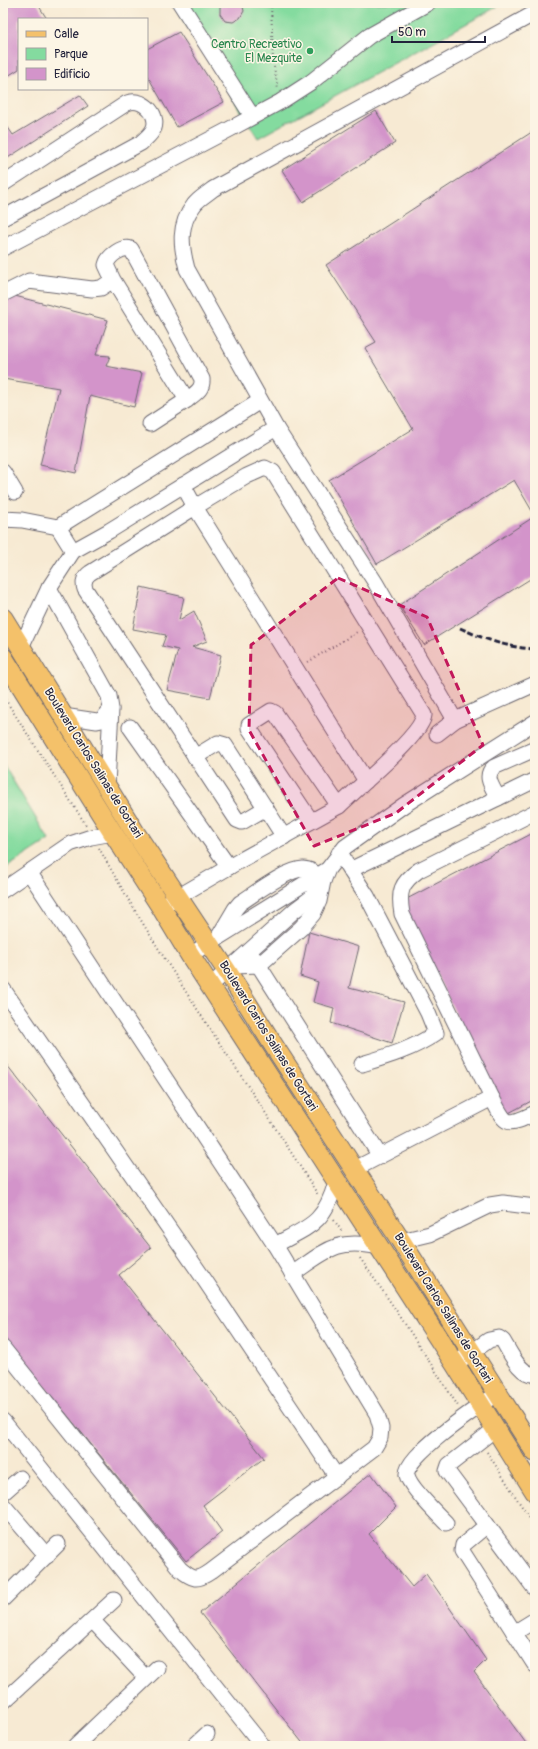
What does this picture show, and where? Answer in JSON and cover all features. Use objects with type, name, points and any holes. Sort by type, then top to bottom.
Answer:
[{"type":"main road","name":"Boulevard Carlos Salinas de Gortari","points":[[3,618],[136,834],[178,897],[214,939],[230,968],[353,1170],[401,1241],[535,1452]]},
{"type":"main road","name":"Boulevard Carlos Salinas de Gortari","points":[[3,657],[190,955],[455,1364],[535,1492]]},
{"type":"street","points":[[180,3],[252,116]]},
{"type":"street","points":[[4,245],[230,130],[252,116],[280,102],[311,82],[369,36],[428,3]]},
{"type":"street","points":[[455,720],[375,582],[276,428],[187,269],[182,246],[184,222],[194,204],[214,189],[535,13]]},
{"type":"street","points":[[3,184],[133,100],[141,102],[147,107],[154,119],[154,127],[150,135],[141,142],[3,218]]},
{"type":"street","points":[[150,424],[187,400],[200,390],[202,386],[202,379],[131,249],[126,248],[109,257],[106,265],[113,280],[187,400]]},
{"type":"street","points":[[3,294],[29,281],[92,289],[101,288],[113,280]]},
{"type":"street","points":[[3,520],[22,520],[58,527],[260,401]]},
{"type":"street","points":[[21,647],[49,588],[73,551],[109,531],[276,428]]},
{"type":"street","points":[[161,907],[229,867],[339,806],[411,737],[424,720],[424,715],[273,472],[265,468],[256,471],[195,507],[87,575],[84,585],[238,821],[242,822],[266,808]]},
{"type":"street","points":[[3,472],[15,492]]},
{"type":"street","points":[[183,485],[195,507],[366,781]]},
{"type":"street","points":[[58,527],[73,551]]},
{"type":"street","points":[[49,588],[109,696],[111,709],[107,785]]},
{"type":"street","points":[[437,734],[455,720],[535,684]]},
{"type":"street","points":[[63,716],[97,721],[102,720],[107,716],[111,709]]},
{"type":"street","points":[[311,821],[249,728],[249,726],[271,711],[275,713],[339,806]]},
{"type":"street","points":[[210,986],[278,925],[311,898],[323,875],[339,853],[352,842],[404,805],[535,722]]},
{"type":"street","points":[[130,727],[229,867]]},
{"type":"street","points":[[195,757],[216,744],[223,744],[284,836]]},
{"type":"street","points":[[498,798],[488,775],[490,770],[535,749]]},
{"type":"street","points":[[350,870],[535,780]]},
{"type":"street","points":[[535,812],[420,870],[410,877],[401,887],[400,900],[402,914],[501,1115],[506,1122],[512,1123],[535,1113]]},
{"type":"street","points":[[3,890],[70,844],[113,833]]},
{"type":"street","points":[[339,853],[367,896],[428,1014],[436,1033]]},
{"type":"street","points":[[239,915],[240,903],[292,871],[304,869],[323,875]]},
{"type":"street","points":[[3,1348],[180,1569],[190,1578],[201,1578],[210,1572],[374,1448],[380,1438],[381,1428],[377,1414],[275,1245],[29,872]]},
{"type":"street","points":[[190,955],[214,939],[239,915],[265,907],[323,875]]},
{"type":"street","points":[[230,968],[259,965],[302,928],[313,914],[319,901],[323,875]]},
{"type":"street","points":[[265,907],[278,925]]},
{"type":"street","points":[[249,951],[380,1156]]},
{"type":"street","points":[[3,989],[204,1280],[337,1477]]},
{"type":"street","points":[[362,1064],[407,1050],[422,1043],[436,1033],[446,1034],[459,1030]]},
{"type":"street","points":[[353,1170],[492,1098]]},
{"type":"street","points":[[275,1245],[315,1223],[327,1208],[336,1182]]},
{"type":"street","points":[[401,1241],[430,1234],[490,1205],[503,1203],[535,1207]]},
{"type":"street","points":[[292,1274],[330,1249],[349,1243],[360,1243],[378,1247]]},
{"type":"street","points":[[455,1364],[489,1340],[499,1338],[503,1341],[522,1369],[528,1374],[535,1374]]},
{"type":"street","points":[[446,1523],[411,1484],[407,1475],[408,1469],[412,1462],[431,1443],[497,1394]]},
{"type":"street","points":[[3,1421],[263,1746]]},
{"type":"street","points":[[495,1429],[450,1465],[448,1471],[535,1588]]},
{"type":"street","points":[[3,1493],[20,1478]]},
{"type":"street","points":[[3,1505],[47,1556]]},
{"type":"street","points":[[487,1525],[463,1545],[462,1551],[535,1665]]},
{"type":"street","points":[[3,1599],[58,1544]]},
{"type":"street","points":[[3,1702],[114,1600]]},
{"type":"street","points":[[75,1746],[152,1673],[94,1620]]},
{"type":"street","points":[[514,1633],[535,1620]]},
{"type":"street","points":[[194,1746],[207,1734]]},
{"type":"path","points":[[271,3],[273,61],[280,102]]},
{"type":"path","points":[[296,669],[368,625]]},
{"type":"path","points":[[3,696],[93,837],[149,933],[349,1243],[402,1320],[464,1418]]},
{"type":"path","points":[[479,1441],[535,1527]]},
{"type":"highlighted area","points":[[338,578],[427,617],[483,745],[396,813],[314,846],[249,730],[251,645]]},
{"type":"green space","name":"Centro Recreativo El Mezquite","points":[[172,3],[504,3],[258,138]]},
{"type":"green space","points":[[3,764],[49,840],[3,870]]},
{"type":"building","points":[[3,3],[37,3],[46,18],[18,18],[18,70],[3,79]]},
{"type":"building","points":[[221,3],[242,3],[244,11],[240,18],[233,22],[225,21],[220,14]]},
{"type":"building","points":[[179,32],[224,102],[177,127],[148,77],[148,48]]},
{"type":"building","points":[[80,95],[88,106],[3,161],[3,120],[13,135]]},
{"type":"building","points":[[376,111],[395,143],[303,202],[282,170]]},
{"type":"building","points":[[535,130],[535,516],[514,480],[377,564],[329,480],[413,429],[365,348],[376,342],[326,265]]},
{"type":"building","points":[[7,294],[108,320],[96,355],[110,356],[106,366],[142,373],[134,407],[90,396],[76,473],[40,465],[59,388],[3,379],[3,297]]},
{"type":"building","points":[[535,516],[535,576],[424,645],[399,605]]},
{"type":"building","points":[[141,587],[184,597],[179,620],[194,611],[207,641],[192,647],[221,655],[210,698],[167,690],[178,650],[162,646],[166,635],[133,629]]},
{"type":"building","points":[[535,832],[535,1099],[505,1115],[401,902]]},
{"type":"building","points":[[309,932],[359,947],[349,988],[404,1002],[392,1043],[331,1023],[334,1008],[313,1002],[318,982],[300,976]]},
{"type":"building","points":[[3,1060],[151,1248],[119,1275],[264,1458],[203,1505],[222,1532],[186,1561],[3,1336]]},
{"type":"building","points":[[371,1473],[396,1507],[369,1534],[412,1587],[426,1574],[486,1660],[474,1672],[528,1746],[305,1746],[200,1613]]},
{"type":"railway","points":[[460,628],[496,642],[515,647],[535,649]]},
{"type":"place","name":"Centro Recreativo El Mezquite","points":[[310,51]]}]
